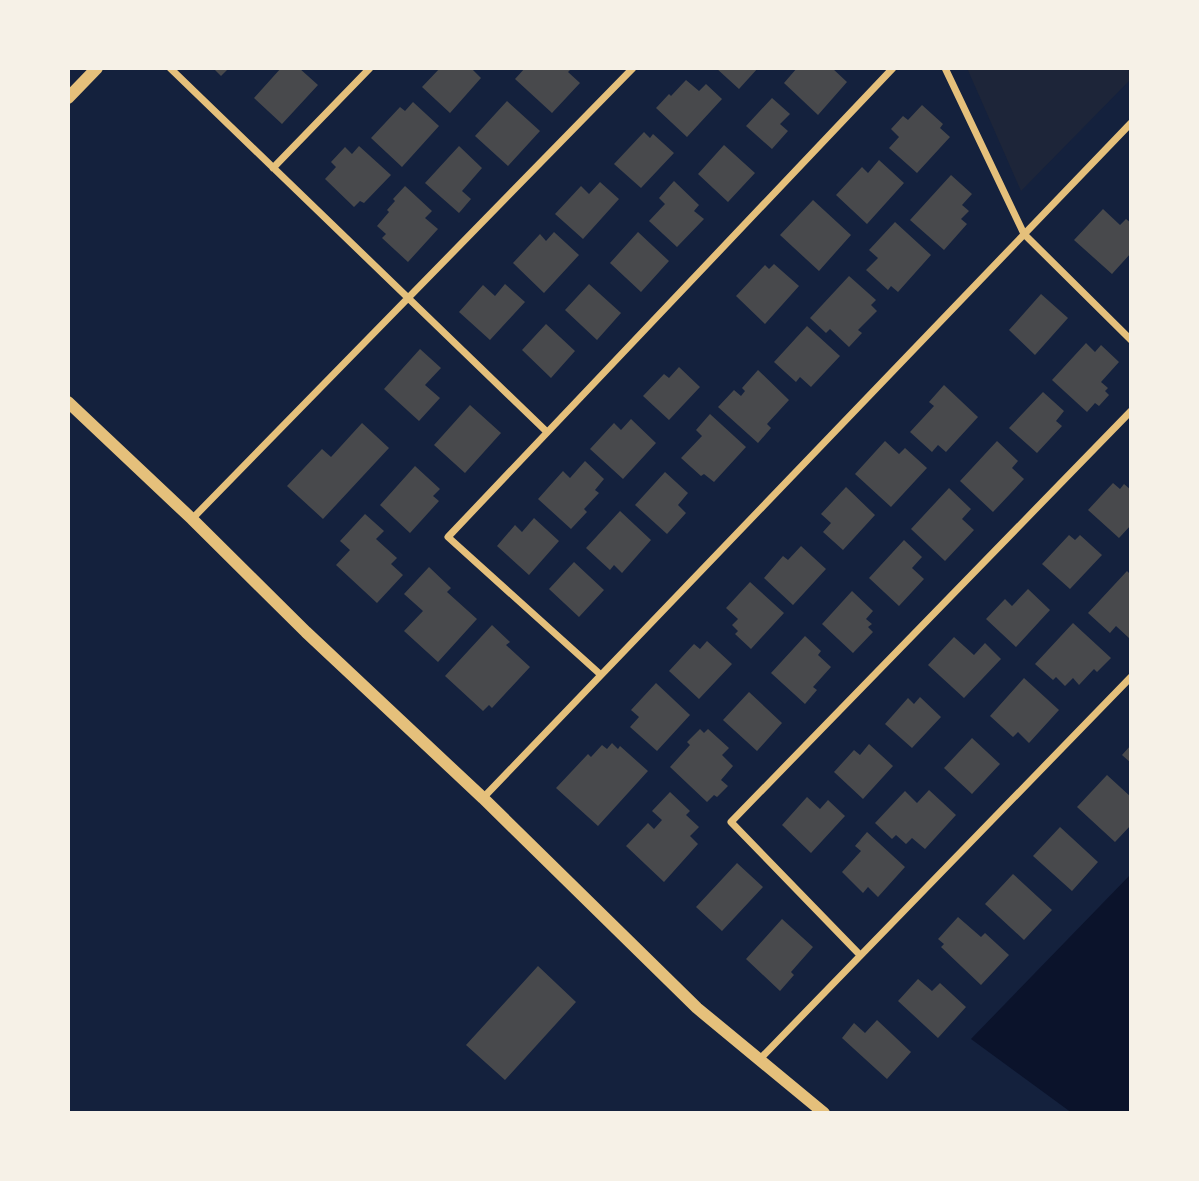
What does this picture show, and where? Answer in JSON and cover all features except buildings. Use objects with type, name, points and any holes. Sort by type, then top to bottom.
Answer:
[{"type":"street","points":[[68,98],[97,68]]},
{"type":"street","points":[[170,68],[547,432]]},
{"type":"street","points":[[273,167],[370,68]]},
{"type":"street","points":[[192,519],[633,68]]},
{"type":"street","points":[[601,675],[448,537],[893,68]]},
{"type":"street","points":[[945,68],[1024,234],[1131,340]]},
{"type":"street","points":[[482,798],[1131,123]]},
{"type":"street","points":[[68,402],[482,798],[697,1009],[824,1113]]},
{"type":"street","points":[[860,955],[731,822],[1131,411]]},
{"type":"street","points":[[759,1060],[1131,677]]},
{"type":"shaded area","points":[[967,68],[1131,68],[1131,79],[1021,191]]},
{"type":"shaded area","points":[[1131,874],[1131,1113],[1072,1113],[971,1039]]}]
